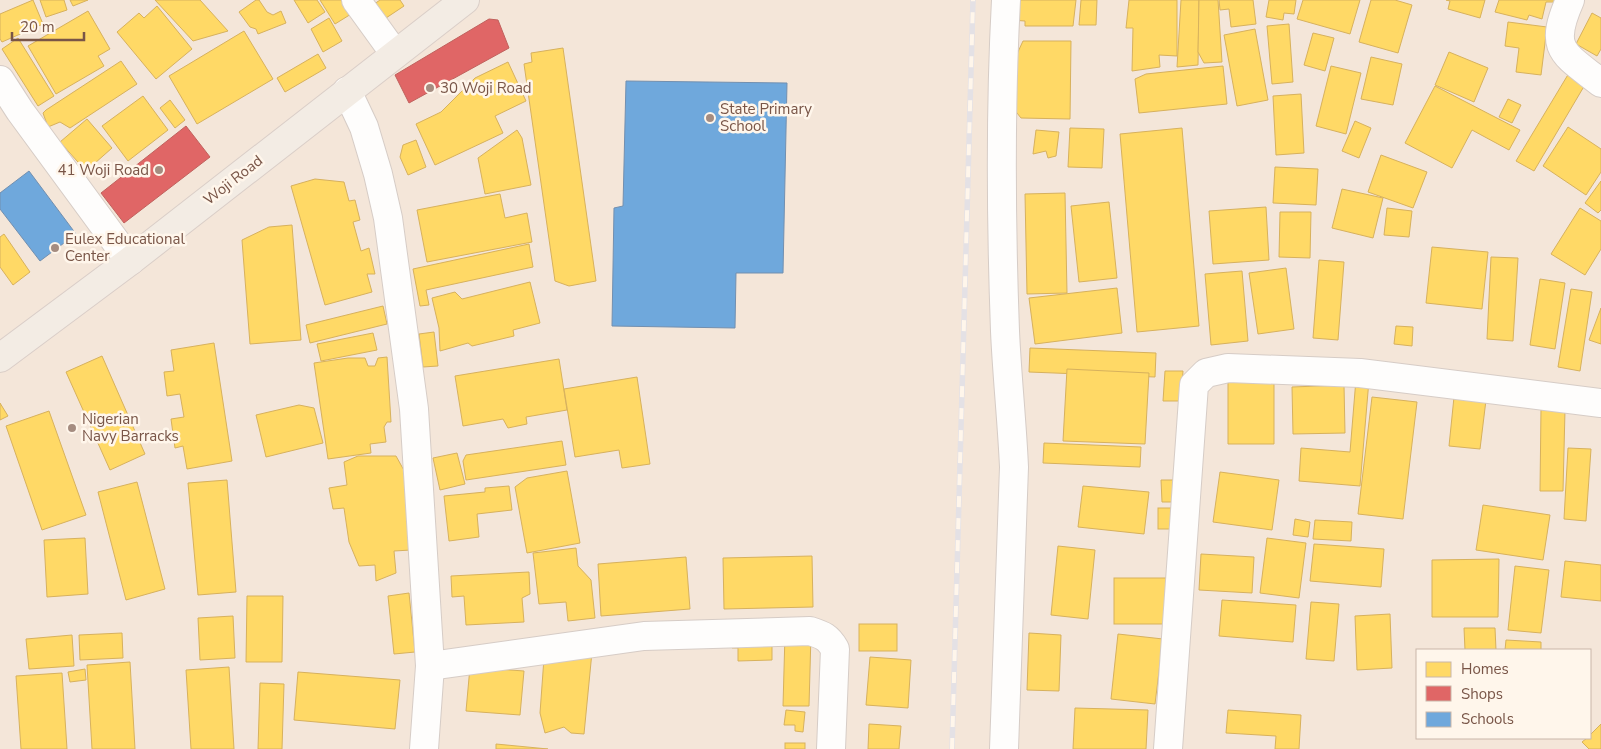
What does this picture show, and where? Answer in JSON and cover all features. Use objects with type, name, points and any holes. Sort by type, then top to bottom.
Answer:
[{"type":"main road","name":"Woji Road","points":[[0,358],[130,261],[465,0]]},
{"type":"street","points":[[356,0],[395,54]]},
{"type":"street","points":[[1004,749],[1014,467],[1006,331],[1002,156],[1006,0]]},
{"type":"street","points":[[1570,0],[1560,25],[1559,43],[1568,57],[1601,84]]},
{"type":"street","points":[[0,80],[20,111],[130,261]]},
{"type":"street","points":[[347,91],[364,127],[378,174],[388,218],[414,409],[430,666],[424,749]]},
{"type":"street","points":[[1168,749],[1194,385],[1206,373],[1228,368],[1360,373],[1601,403]]},
{"type":"street","points":[[430,666],[644,636],[810,631],[823,634],[829,639],[834,649],[832,749]]},
{"type":"shaded area","points":[[0,0],[1601,0],[1601,749],[0,749]]},
{"type":"building: Homes","points":[[33,0],[43,24],[2,42],[0,39],[0,14]]},
{"type":"building: Homes","points":[[40,0],[64,0],[67,10],[46,17]]},
{"type":"building: Homes","points":[[70,0],[88,0],[73,6]]},
{"type":"building: Homes","points":[[155,0],[200,0],[228,31],[193,41]]},
{"type":"building: Homes","points":[[256,0],[259,0],[267,12],[273,15],[281,11],[286,23],[258,34],[256,29],[250,27],[239,12]]},
{"type":"building: Homes","points":[[294,0],[317,0],[325,12],[308,23]]},
{"type":"building: Homes","points":[[320,0],[349,0],[356,11],[335,24]]},
{"type":"building: Homes","points":[[380,0],[400,0],[404,6],[380,22],[370,7]]},
{"type":"building: Homes","points":[[1011,0],[1076,0],[1073,26],[1025,26],[1025,21],[1010,20]]},
{"type":"building: Homes","points":[[1081,0],[1097,0],[1096,25],[1079,25]]},
{"type":"building: Homes","points":[[1129,0],[1177,0],[1177,56],[1159,55],[1160,67],[1132,71],[1133,28],[1126,28]]},
{"type":"building: Homes","points":[[1181,0],[1199,0],[1198,65],[1177,67]]},
{"type":"building: Homes","points":[[1199,0],[1218,0],[1222,62],[1204,63],[1198,52]]},
{"type":"building: Homes","points":[[1219,0],[1253,0],[1256,24],[1231,27],[1229,9],[1220,10]]},
{"type":"building: Homes","points":[[1269,0],[1296,0],[1294,14],[1284,13],[1283,20],[1266,17]]},
{"type":"building: Homes","points":[[1303,0],[1360,0],[1350,34],[1297,19]]},
{"type":"building: Homes","points":[[1371,0],[1395,0],[1412,5],[1398,53],[1359,42]]},
{"type":"building: Homes","points":[[1446,0],[1485,0],[1480,18],[1448,9],[1450,1]]},
{"type":"building: Homes","points":[[1499,0],[1558,0],[1557,2],[1546,2],[1542,19],[1529,15],[1527,20],[1495,12]]},
{"type":"building: Homes","points":[[157,6],[192,49],[156,79],[117,32],[139,13],[144,18]]},
{"type":"building: Homes","points":[[88,11],[110,49],[98,56],[104,66],[56,94],[28,46]]},
{"type":"building: Homes","points":[[1592,13],[1601,18],[1601,49],[1597,56],[1576,44]]},
{"type":"building: Homes","points":[[329,18],[342,41],[323,52],[311,29]]},
{"type":"building: Homes","points":[[1508,22],[1547,27],[1541,75],[1516,72],[1519,48],[1505,46]]},
{"type":"building: Homes","points":[[1289,24],[1293,82],[1272,84],[1267,26]]},
{"type":"building: Homes","points":[[1255,29],[1268,100],[1237,106],[1224,35]]},
{"type":"building: Homes","points":[[244,31],[273,79],[197,124],[169,76]]},
{"type":"building: Homes","points":[[1313,33],[1334,38],[1325,71],[1304,65]]},
{"type":"building: Homes","points":[[18,38],[54,96],[38,106],[2,49]]},
{"type":"building: Homes","points":[[1023,41],[1071,41],[1070,119],[1021,118],[1013,108],[1017,54]]},
{"type":"building: Homes","points":[[563,48],[596,281],[569,286],[555,281],[524,64],[532,62],[531,53]]},
{"type":"building: Homes","points":[[1449,52],[1488,68],[1474,102],[1435,85]]},
{"type":"building: Homes","points":[[318,54],[326,68],[285,92],[277,78]]},
{"type":"building: Homes","points":[[1371,57],[1402,64],[1393,105],[1361,99]]},
{"type":"building: Homes","points":[[121,61],[137,84],[70,128],[60,122],[48,127],[43,113],[46,110]]},
{"type":"building: Homes","points":[[508,62],[526,101],[495,116],[503,133],[435,165],[416,124],[441,112],[475,78]]},
{"type":"building: Homes","points":[[1223,66],[1227,104],[1139,113],[1135,79],[1146,74]]},
{"type":"building: Homes","points":[[1331,66],[1361,73],[1346,134],[1316,126]]},
{"type":"building: Homes","points":[[1569,73],[1586,83],[1534,171],[1516,161]]},
{"type":"building: Homes","points":[[1435,86],[1520,130],[1509,150],[1472,130],[1452,168],[1405,143]]},
{"type":"building: Homes","points":[[1301,94],[1304,153],[1276,155],[1273,96]]},
{"type":"building: Homes","points":[[143,96],[168,130],[128,161],[102,126]]},
{"type":"building: Homes","points":[[1508,99],[1521,105],[1512,123],[1499,117]]},
{"type":"building: Homes","points":[[170,100],[185,120],[175,128],[160,108]]},
{"type":"building: Homes","points":[[87,119],[112,148],[86,171],[60,142]]},
{"type":"building: Homes","points":[[1355,121],[1371,128],[1359,158],[1342,151]]},
{"type":"building: Homes","points":[[1568,127],[1601,149],[1601,172],[1586,195],[1543,166]]},
{"type":"building: Homes","points":[[1070,128],[1104,129],[1102,168],[1068,167]]},
{"type":"building: Homes","points":[[1182,128],[1199,326],[1137,332],[1120,134]]},
{"type":"building: Homes","points":[[517,130],[522,138],[531,185],[485,194],[478,158]]},
{"type":"building: Homes","points":[[1036,130],[1059,132],[1056,156],[1048,158],[1046,151],[1033,154]]},
{"type":"building: Homes","points":[[416,140],[426,167],[408,175],[400,157],[403,145]]},
{"type":"building: Homes","points":[[1381,155],[1427,172],[1413,208],[1368,192]]},
{"type":"building: Homes","points":[[1275,167],[1318,169],[1316,205],[1273,203]]},
{"type":"building: Homes","points":[[315,179],[344,182],[349,201],[355,200],[360,220],[353,222],[361,251],[369,248],[375,274],[367,274],[372,292],[325,305],[291,186]]},
{"type":"building: Homes","points":[[1601,181],[1601,210],[1598,213],[1585,203]]},
{"type":"building: Homes","points":[[1342,189],[1383,198],[1373,238],[1332,228]]},
{"type":"building: Homes","points":[[1065,193],[1067,293],[1027,294],[1025,194]]},
{"type":"building: Homes","points":[[500,194],[505,218],[527,213],[532,242],[427,262],[417,210]]},
{"type":"building: Homes","points":[[1109,202],[1117,278],[1079,282],[1071,206]]},
{"type":"building: Homes","points":[[1266,207],[1269,260],[1213,264],[1209,211]]},
{"type":"building: Homes","points":[[1387,208],[1412,211],[1409,237],[1384,235]]},
{"type":"building: Homes","points":[[1580,208],[1601,221],[1601,249],[1585,275],[1551,254]]},
{"type":"building: Homes","points":[[1280,212],[1311,212],[1310,258],[1279,257]]},
{"type":"building: Homes","points":[[292,225],[301,340],[250,344],[242,240],[269,227]]},
{"type":"building: Homes","points":[[4,234],[30,272],[13,285],[0,267],[0,237]]},
{"type":"building: Homes","points":[[529,244],[533,267],[426,290],[429,305],[420,306],[413,269]]},
{"type":"building: Homes","points":[[1432,247],[1488,252],[1482,309],[1426,303]]},
{"type":"building: Homes","points":[[1491,257],[1518,258],[1513,341],[1487,339]]},
{"type":"building: Homes","points":[[1319,260],[1344,262],[1338,340],[1313,338]]},
{"type":"building: Homes","points":[[1286,268],[1294,329],[1258,334],[1249,273]]},
{"type":"building: Homes","points":[[1242,271],[1248,341],[1211,345],[1205,274]]},
{"type":"building: Homes","points":[[1540,279],[1565,283],[1555,349],[1530,345]]},
{"type":"building: Homes","points":[[530,282],[540,323],[513,330],[514,336],[472,346],[468,343],[440,351],[439,328],[432,298],[455,292],[462,299]]},
{"type":"building: Homes","points":[[1117,288],[1122,333],[1035,344],[1029,298]]},
{"type":"building: Homes","points":[[1571,289],[1592,292],[1580,371],[1558,367]]},
{"type":"building: Homes","points":[[383,306],[387,324],[310,343],[306,325]]},
{"type":"building: Homes","points":[[1601,308],[1601,344],[1589,340]]},
{"type":"building: Homes","points":[[1396,326],[1413,327],[1412,346],[1394,344]]},
{"type":"building: Homes","points":[[434,332],[438,366],[423,367],[419,334]]},
{"type":"building: Homes","points":[[373,333],[377,350],[321,361],[317,344]]},
{"type":"building: Homes","points":[[214,343],[232,461],[187,469],[183,446],[175,448],[171,419],[184,417],[180,394],[167,396],[164,372],[174,371],[171,350]]},
{"type":"building: Homes","points":[[1030,348],[1156,353],[1155,377],[1029,372]]},
{"type":"building: Homes","points":[[102,356],[145,454],[110,470],[66,372]]},
{"type":"building: Homes","points":[[387,357],[391,422],[387,422],[384,427],[386,442],[370,444],[371,453],[328,459],[314,363],[348,358],[365,358],[368,366],[375,366],[378,358]]},
{"type":"building: Homes","points":[[559,359],[567,410],[526,417],[527,424],[508,428],[503,419],[463,426],[455,376]]},
{"type":"building: Homes","points":[[1067,369],[1149,373],[1145,444],[1063,441]]},
{"type":"building: Homes","points":[[1165,371],[1183,371],[1181,401],[1163,401]]},
{"type":"building: Homes","points":[[637,377],[650,464],[622,468],[619,450],[575,457],[564,389]]},
{"type":"building: Homes","points":[[1274,379],[1274,444],[1228,444],[1228,380]]},
{"type":"building: Homes","points":[[1356,379],[1369,380],[1360,486],[1299,481],[1301,448],[1350,452]]},
{"type":"building: Homes","points":[[1344,385],[1345,433],[1293,434],[1292,387]]},
{"type":"building: Homes","points":[[1372,397],[1417,402],[1403,519],[1358,514]]},
{"type":"building: Homes","points":[[1454,397],[1486,400],[1480,449],[1449,446]]},
{"type":"building: Homes","points":[[0,403],[8,416],[0,420]]},
{"type":"building: Homes","points":[[299,405],[314,408],[323,443],[266,457],[256,415]]},
{"type":"building: Homes","points":[[1541,409],[1565,410],[1563,491],[1540,491]]},
{"type":"building: Homes","points":[[49,411],[86,515],[42,530],[6,426]]},
{"type":"building: Homes","points":[[562,441],[566,465],[466,480],[463,461],[466,455]]},
{"type":"building: Homes","points":[[1044,443],[1141,447],[1140,467],[1043,463]]},
{"type":"building: Homes","points":[[1568,448],[1591,449],[1586,521],[1564,519]]},
{"type":"building: Homes","points":[[457,453],[465,484],[440,490],[433,458]]},
{"type":"building: Homes","points":[[358,456],[396,456],[406,474],[411,550],[394,551],[396,573],[376,581],[375,565],[359,566],[349,542],[344,508],[333,509],[329,488],[347,485],[344,462]]},
{"type":"building: Homes","points":[[567,471],[580,543],[527,553],[515,487],[527,478]]},
{"type":"building: Homes","points":[[1220,472],[1279,480],[1272,530],[1213,522]]},
{"type":"building: Homes","points":[[227,480],[236,592],[198,595],[188,483]]},
{"type":"building: Homes","points":[[1161,480],[1177,480],[1177,502],[1162,502]]},
{"type":"building: Homes","points":[[137,482],[165,589],[126,600],[98,492]]},
{"type":"building: Homes","points":[[509,486],[512,510],[477,514],[479,537],[449,541],[444,496],[485,492],[485,488]]},
{"type":"building: Homes","points":[[1083,486],[1149,492],[1144,534],[1078,527]]},
{"type":"building: Homes","points":[[1483,505],[1550,515],[1543,560],[1476,550]]},
{"type":"building: Homes","points":[[1158,508],[1176,508],[1176,529],[1158,529]]},
{"type":"building: Homes","points":[[1295,519],[1310,522],[1308,537],[1293,535]]},
{"type":"building: Homes","points":[[1315,520],[1352,522],[1351,541],[1313,539]]},
{"type":"building: Homes","points":[[85,538],[88,594],[47,597],[44,540]]},
{"type":"building: Homes","points":[[1267,538],[1306,543],[1299,598],[1260,593]]},
{"type":"building: Homes","points":[[1314,544],[1384,549],[1381,587],[1310,581]]},
{"type":"building: Homes","points":[[1058,546],[1095,550],[1088,619],[1051,615]]},
{"type":"building: Homes","points":[[576,548],[578,566],[591,580],[595,618],[568,621],[566,602],[539,604],[533,553]]},
{"type":"building: Homes","points":[[1201,554],[1254,557],[1252,593],[1199,590]]},
{"type":"building: Homes","points":[[812,556],[813,607],[724,609],[723,558]]},
{"type":"building: Homes","points":[[686,557],[690,609],[601,616],[598,564]]},
{"type":"building: Homes","points":[[1499,559],[1498,617],[1432,617],[1432,560]]},
{"type":"building: Homes","points":[[1565,561],[1601,565],[1601,601],[1561,597]]},
{"type":"building: Homes","points":[[1515,566],[1549,570],[1541,633],[1508,630]]},
{"type":"building: Homes","points":[[529,572],[530,594],[522,598],[524,622],[466,625],[464,596],[452,597],[451,576]]},
{"type":"building: Homes","points":[[1114,578],[1167,578],[1167,624],[1114,624]]},
{"type":"building: Homes","points":[[409,593],[415,652],[394,654],[388,596]]},
{"type":"building: Homes","points":[[247,596],[283,596],[282,662],[246,662]]},
{"type":"building: Homes","points":[[1222,600],[1296,605],[1293,642],[1219,636]]},
{"type":"building: Homes","points":[[1311,602],[1339,604],[1334,661],[1306,659]]},
{"type":"building: Homes","points":[[1390,614],[1392,668],[1357,670],[1355,616]]},
{"type":"building: Homes","points":[[233,616],[235,658],[200,660],[198,618]]},
{"type":"building: Homes","points":[[859,624],[897,624],[897,651],[859,651]]},
{"type":"building: Homes","points":[[1464,628],[1495,628],[1496,649],[1465,649]]},
{"type":"building: Homes","points":[[122,633],[123,658],[80,660],[79,635]]},
{"type":"building: Homes","points":[[772,633],[772,660],[738,661],[738,648],[732,648],[732,635]]},
{"type":"building: Homes","points":[[1029,633],[1061,635],[1059,691],[1027,690]]},
{"type":"building: Homes","points":[[785,634],[811,634],[809,706],[783,706]]},
{"type":"building: Homes","points":[[1118,634],[1163,639],[1155,704],[1111,699]]},
{"type":"building: Homes","points":[[72,635],[74,666],[29,669],[26,639]]},
{"type":"building: Homes","points":[[1506,640],[1541,642],[1541,649],[1505,649]]},
{"type":"building: Homes","points":[[592,652],[584,734],[571,733],[564,727],[545,733],[540,713],[544,658]]},
{"type":"building: Homes","points":[[870,657],[911,660],[908,708],[866,705]]},
{"type":"building: Homes","points":[[130,662],[135,749],[92,749],[87,665]]},
{"type":"building: Homes","points":[[229,667],[234,749],[191,749],[186,670]]},
{"type":"building: Homes","points":[[470,667],[524,671],[520,715],[466,711]]},
{"type":"building: Homes","points":[[85,669],[86,680],[70,682],[68,672]]},
{"type":"building: Homes","points":[[298,672],[400,680],[395,729],[294,720]]},
{"type":"building: Homes","points":[[62,673],[67,749],[21,749],[16,676]]},
{"type":"building: Homes","points":[[260,683],[284,684],[282,749],[258,749]]},
{"type":"building: Homes","points":[[1075,708],[1148,710],[1146,749],[1073,749]]},
{"type":"building: Homes","points":[[786,710],[805,712],[803,732],[795,731],[795,725],[784,725]]},
{"type":"building: Homes","points":[[1228,710],[1301,715],[1299,749],[1275,749],[1276,736],[1226,733]]},
{"type":"building: Homes","points":[[869,724],[901,726],[899,749],[868,749]]},
{"type":"building: Homes","points":[[1601,724],[1601,749],[1589,749],[1582,742],[1586,739],[1591,739],[1591,734]]},
{"type":"building: Homes","points":[[785,743],[805,743],[805,749],[785,749]]},
{"type":"building: Homes","points":[[496,744],[548,749],[496,749]]},
{"type":"building: Shops","points":[[489,19],[498,20],[509,48],[409,103],[395,75]]},
{"type":"building: Shops","points":[[186,126],[210,157],[124,223],[101,193]]},
{"type":"building: Schools","points":[[626,81],[787,83],[783,273],[736,273],[735,328],[612,326],[614,208],[623,206]]},
{"type":"building: Schools","points":[[29,171],[76,234],[40,261],[0,209],[0,193]]},
{"type":"railway","points":[[952,749],[973,0]]},
{"type":"place","name":"30 Woji Road","points":[[430,88]]},
{"type":"place","name":"State Primary School","points":[[710,118]]},
{"type":"place","name":"41 Woji Road","points":[[159,170]]},
{"type":"place","name":"Eulex Educational Center","points":[[55,248]]},
{"type":"place","name":"Nigerian Navy Barracks","points":[[72,428]]}]
